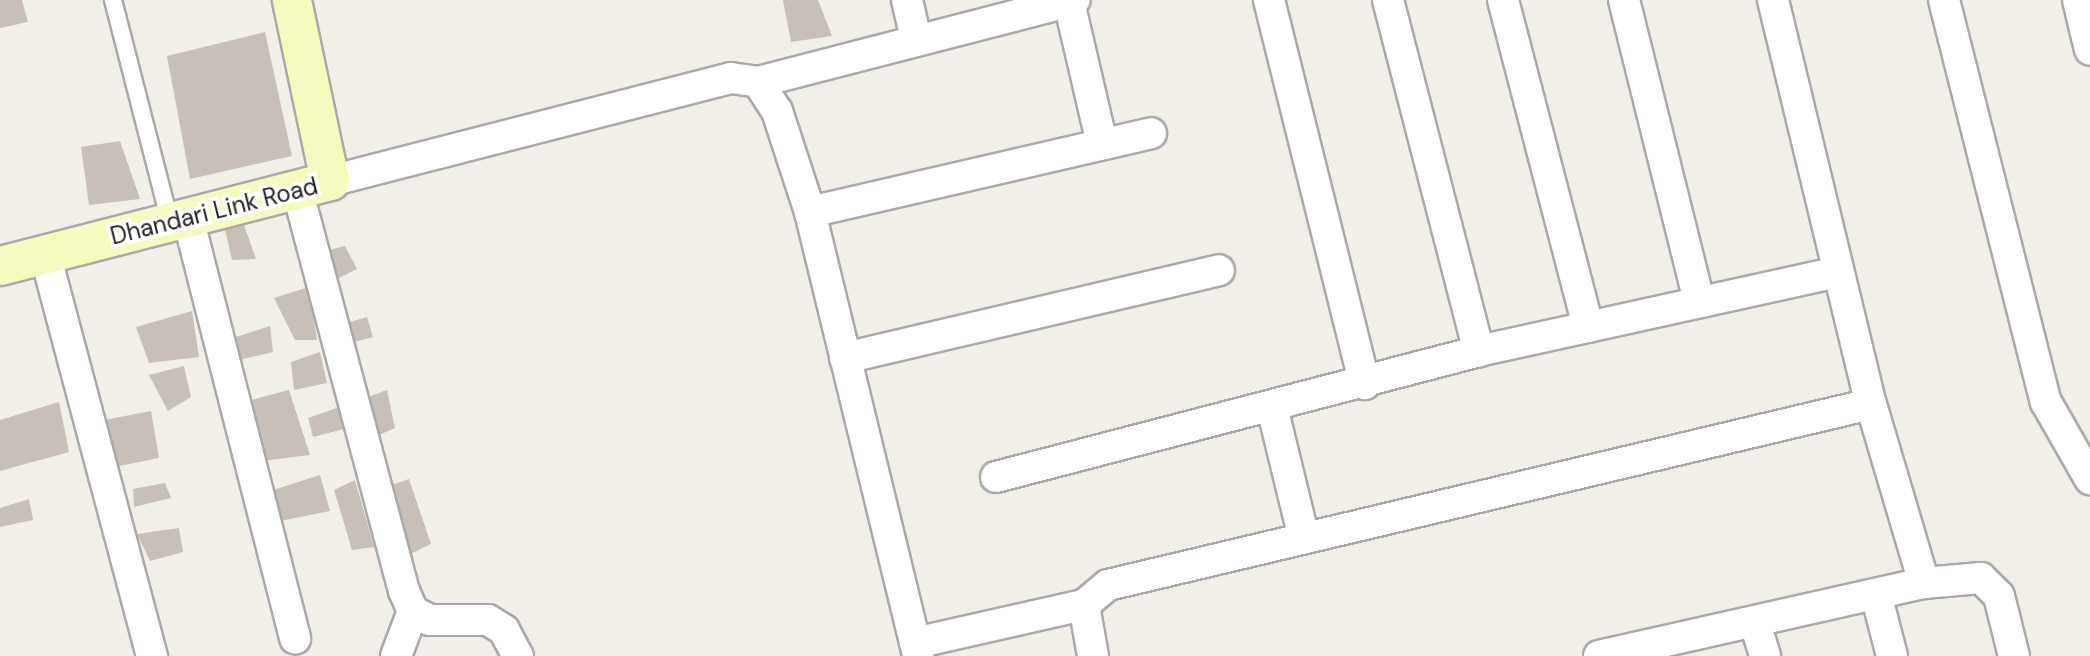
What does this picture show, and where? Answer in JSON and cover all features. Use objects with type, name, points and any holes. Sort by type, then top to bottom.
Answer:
[{"type":"street","name":"Dhandari Link Road","points":[[0,266],[314,185],[292,0]]},
{"type":"street","points":[[907,0],[916,38]]},
{"type":"street","points":[[1269,0],[1365,384]]},
{"type":"street","points":[[1388,0],[1479,351]]},
{"type":"street","points":[[1503,0],[1588,327]]},
{"type":"street","points":[[1625,0],[1699,301]]},
{"type":"street","points":[[1773,0],[1871,404],[1924,583]]},
{"type":"street","points":[[1944,0],[2046,401],[2083,447],[2090,479]]},
{"type":"street","points":[[2078,0],[2090,50]]},
{"type":"street","points":[[396,656],[413,611],[314,185],[731,78],[758,82],[1029,6],[1072,1],[1102,144]]},
{"type":"street","points":[[758,82],[777,111],[810,212],[917,650],[1084,604],[1108,585],[1871,404]]},
{"type":"street","points":[[810,212],[1151,133]]},
{"type":"street","points":[[179,220],[295,639]]},
{"type":"street","points":[[45,254],[152,656]]},
{"type":"street","points":[[845,358],[1219,270]]},
{"type":"street","points":[[996,477],[1365,384],[1479,351],[1838,272]]},
{"type":"street","points":[[1272,407],[1304,538]]},
{"type":"street","points":[[1599,656],[1924,583],[1981,578],[1992,584],[2014,656]]},
{"type":"street","points":[[1876,594],[1892,656]]},
{"type":"street","points":[[1084,604],[1093,656]]},
{"type":"street","points":[[413,611],[429,620],[488,620],[504,630],[518,656]]},
{"type":"street","points":[[1755,623],[1765,656]]},
{"type":"lane","points":[[113,0],[179,220]]},
{"type":"building","points":[[0,0],[22,0],[28,22],[0,28]]},
{"type":"building","points":[[783,0],[818,0],[832,36],[791,42]]},
{"type":"building","points":[[265,32],[292,156],[190,179],[167,56]]},
{"type":"building","points":[[120,141],[140,199],[89,205],[81,147]]},
{"type":"building","points":[[242,219],[256,259],[232,260],[224,225]]},
{"type":"building","points":[[345,246],[357,269],[333,281],[326,251]]},
{"type":"building","points":[[309,287],[317,340],[295,340],[274,298]]},
{"type":"building","points":[[192,311],[199,357],[149,363],[136,327]]},
{"type":"building","points":[[367,317],[373,337],[351,343],[340,325]]},
{"type":"building","points":[[270,326],[273,352],[235,361],[230,339]]},
{"type":"building","points":[[320,352],[327,383],[294,390],[291,362]]},
{"type":"building","points":[[184,366],[191,397],[168,411],[149,375]]},
{"type":"building","points":[[289,390],[310,455],[262,461],[244,402]]},
{"type":"building","points":[[387,390],[395,428],[379,435],[357,401]]},
{"type":"building","points":[[59,402],[69,452],[0,471],[0,420]]},
{"type":"building","points":[[343,406],[344,429],[313,437],[308,418]]},
{"type":"building","points":[[151,411],[159,458],[119,466],[99,421]]},
{"type":"building","points":[[320,475],[330,511],[280,521],[267,492]]},
{"type":"building","points":[[409,479],[431,544],[406,556],[388,486]]},
{"type":"building","points":[[355,480],[374,547],[352,550],[334,490]]},
{"type":"building","points":[[165,483],[171,498],[134,507],[133,489]]},
{"type":"building","points":[[29,499],[33,520],[0,527],[0,508]]},
{"type":"building","points":[[179,528],[183,552],[150,561],[137,534]]}]
